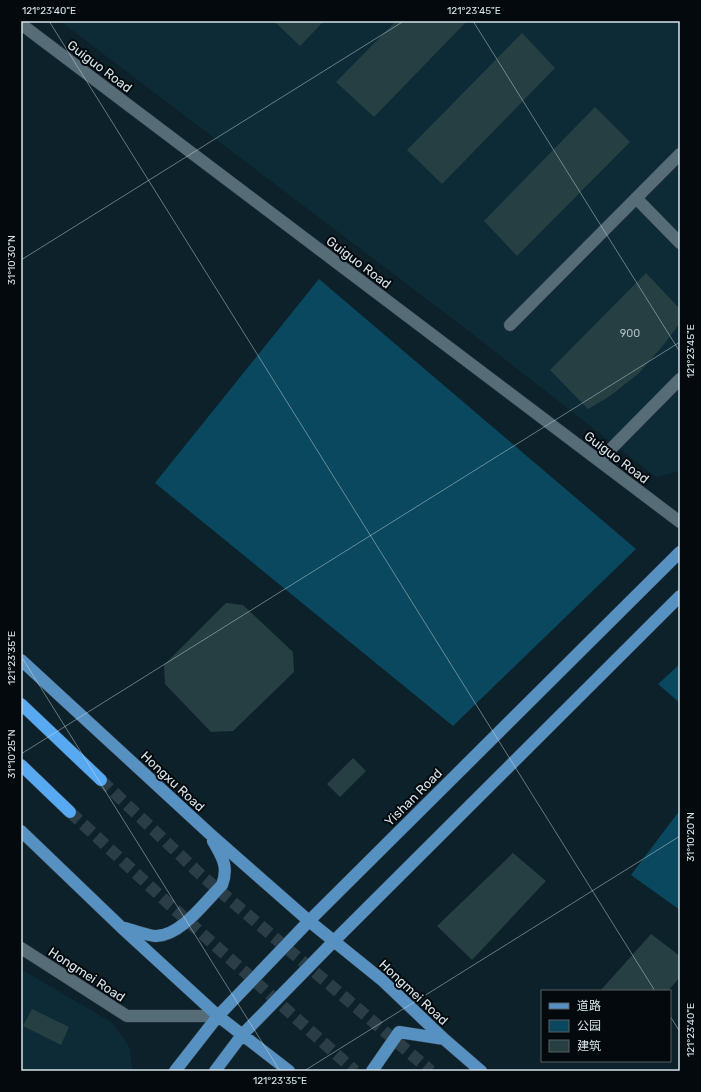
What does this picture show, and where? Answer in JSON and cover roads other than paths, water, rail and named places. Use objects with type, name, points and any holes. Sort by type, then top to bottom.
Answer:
[{"type":"highway","points":[[21,704],[101,780]]},
{"type":"highway","points":[[21,765],[70,812]]},
{"type":"main road","name":"Yishan Road","points":[[175,1071],[218,1016],[309,921],[680,552]]},
{"type":"main road","points":[[215,1071],[242,1035],[334,941],[680,596]]},
{"type":"main road","name":"Hongxu Road","points":[[21,660],[210,834],[309,921]]},
{"type":"main road","points":[[21,831],[121,927],[218,1016],[289,1071]]},
{"type":"main road","points":[[121,927],[154,936],[168,934],[181,927],[222,885],[225,876],[225,864],[210,834]]},
{"type":"main road","name":"Hongmei Road","points":[[309,921],[382,980],[444,1039],[481,1071]]},
{"type":"main road","points":[[372,1071],[398,1032],[444,1039]]},
{"type":"street","name":"Guiguo Road","points":[[21,24],[680,522]]},
{"type":"street","points":[[510,325],[680,154]]},
{"type":"street","points":[[636,198],[680,243]]},
{"type":"street","points":[[599,460],[680,378]]},
{"type":"street","name":"Hongmei Road","points":[[21,948],[127,1016],[218,1016]]},
{"type":"tunnel","points":[[101,780],[201,875],[431,1071]]},
{"type":"tunnel","points":[[70,812],[170,905],[355,1071]]}]
